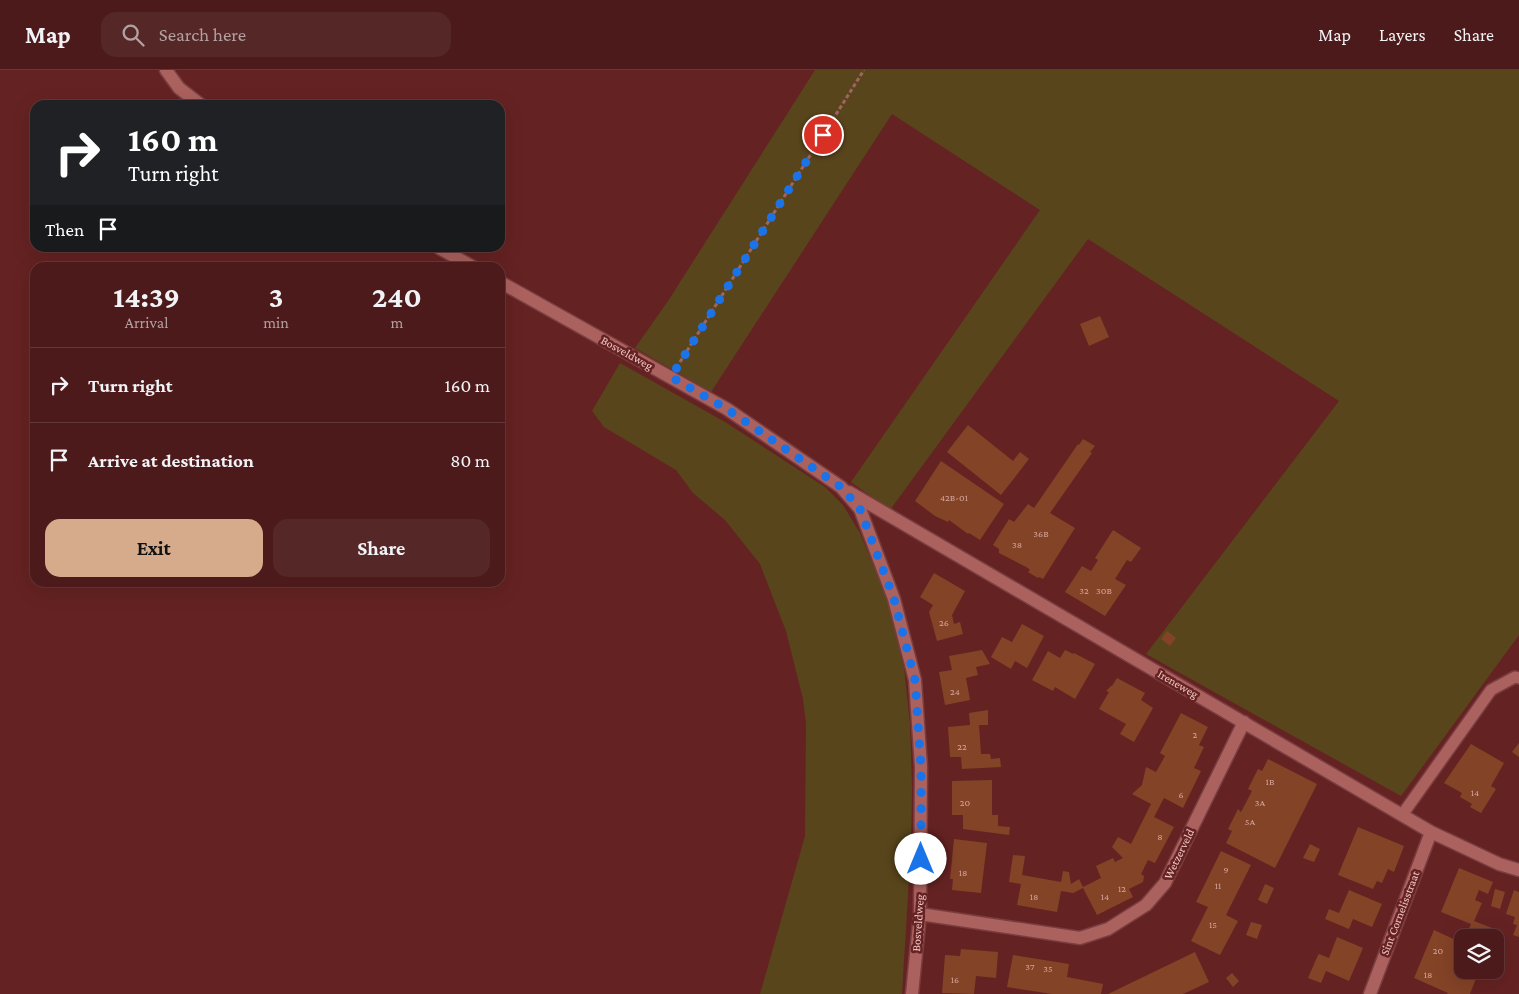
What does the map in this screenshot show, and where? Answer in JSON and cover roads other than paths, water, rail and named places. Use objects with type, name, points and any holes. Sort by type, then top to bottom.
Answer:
[{"type":"street","points":[[166,70],[179,88],[195,100]]},
{"type":"street","points":[[446,252],[464,262]]},
{"type":"street","name":"Bosveldweg","points":[[505,285],[727,409],[841,487],[860,509],[894,599],[915,680],[921,767],[920,914],[912,994]]},
{"type":"street","name":"Ireneweg","points":[[841,487],[1430,832],[1499,864],[1519,870]]},
{"type":"street","name":"Wetzerveld","points":[[920,914],[1080,938],[1108,929],[1146,905],[1165,883],[1244,722]]},
{"type":"street","name":"Sint Cornelisstraat","points":[[1370,994],[1430,832]]},
{"type":"lane","points":[[1402,815],[1492,690],[1515,677],[1519,678]]}]
